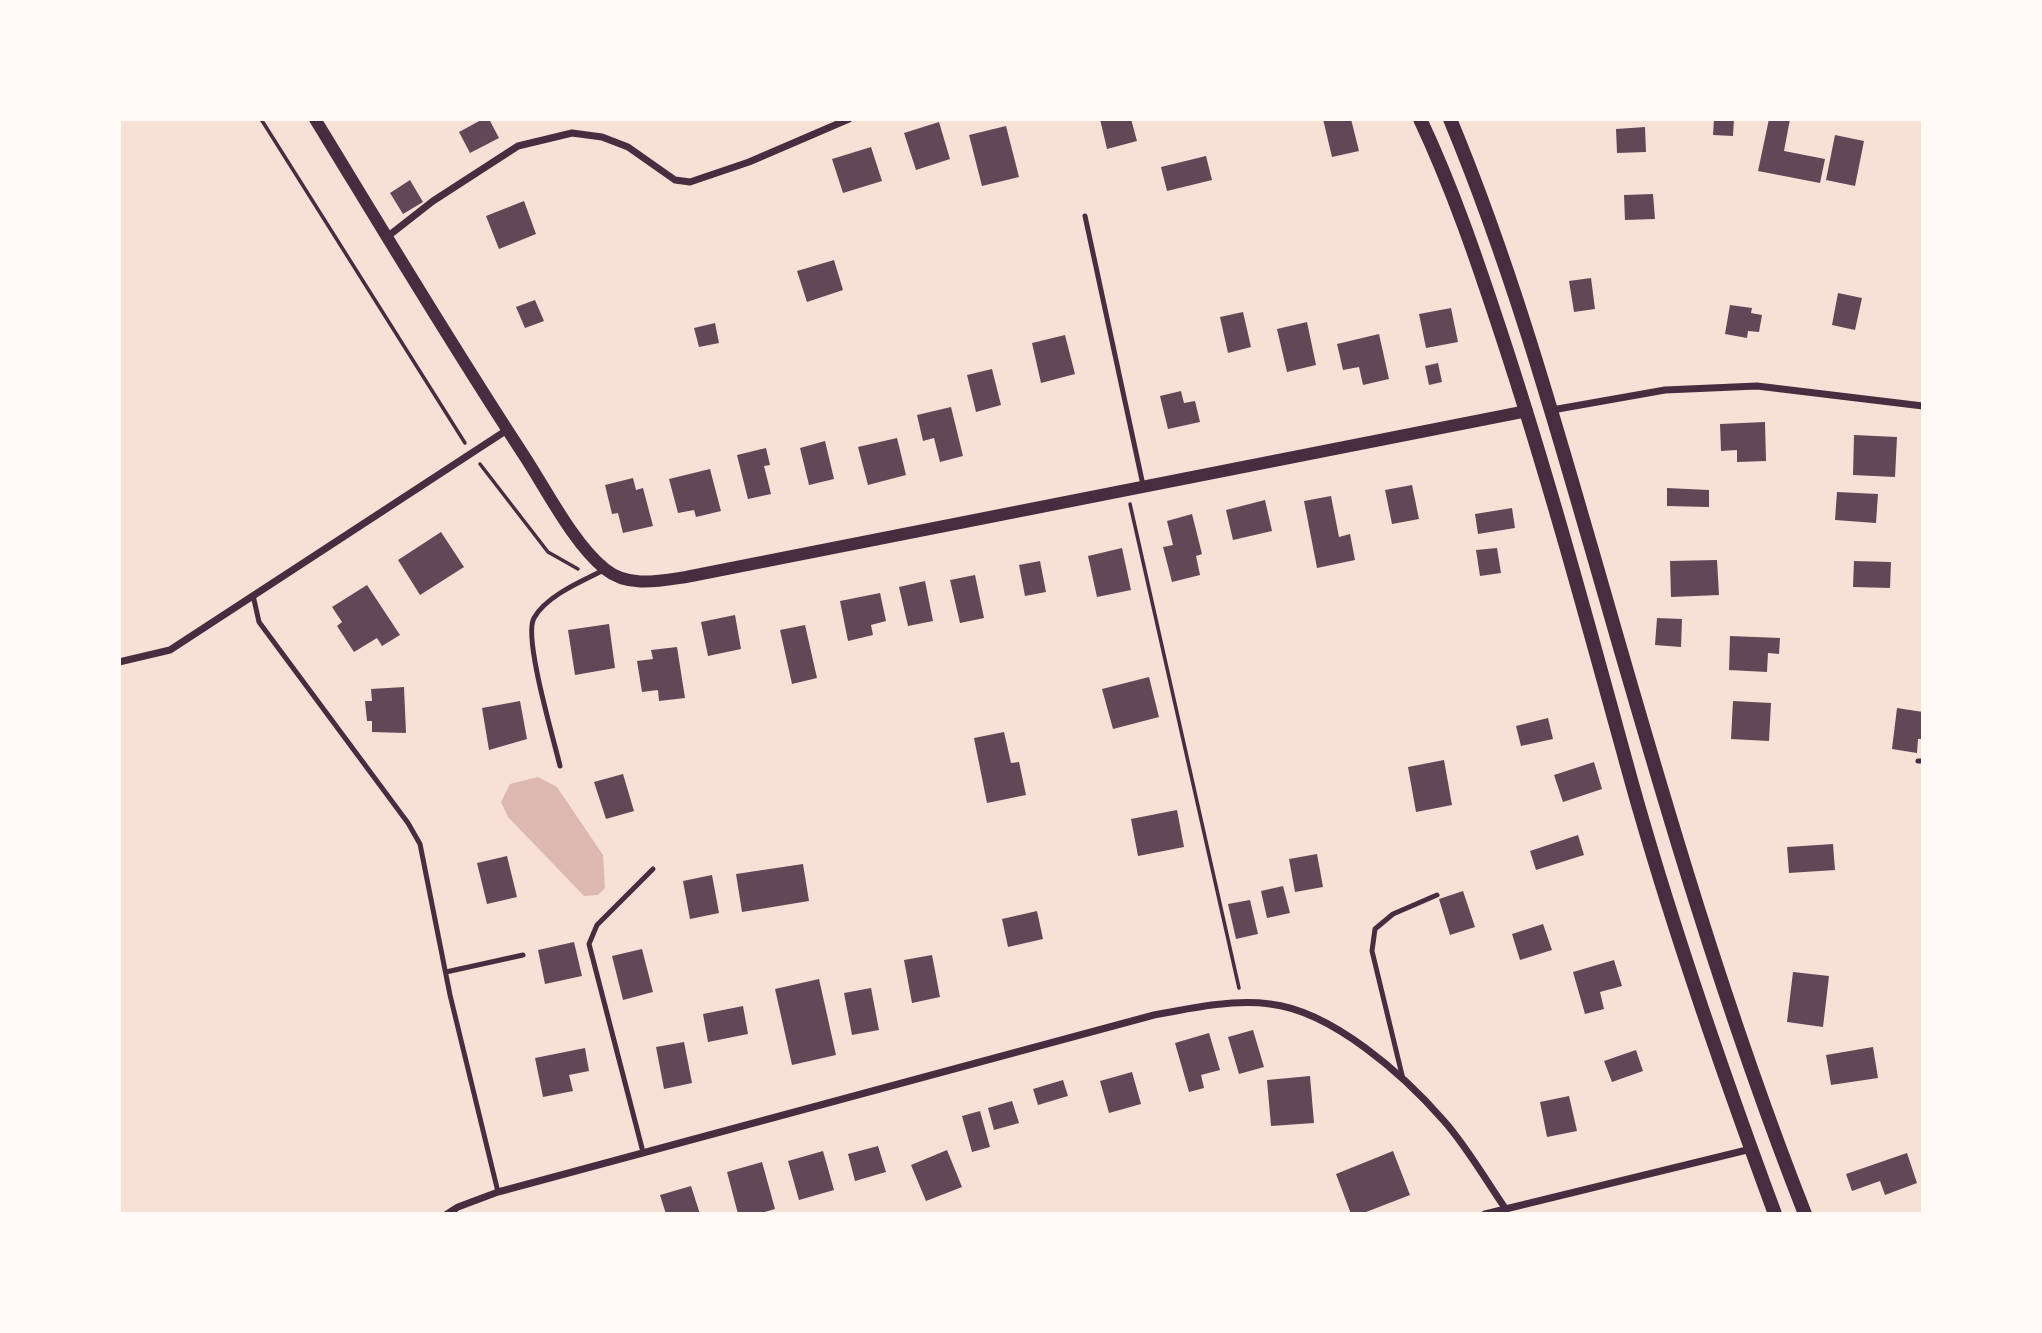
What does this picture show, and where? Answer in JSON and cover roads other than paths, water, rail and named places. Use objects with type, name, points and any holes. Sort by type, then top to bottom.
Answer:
[{"type":"main road","points":[[1420,119],[1444,173],[1527,411],[1632,783],[1696,992],[1775,1214]]},
{"type":"main road","points":[[1450,119],[1514,289],[1552,410],[1657,774],[1723,986],[1805,1214]]},
{"type":"street","points":[[315,119],[507,430],[582,544],[605,569],[623,580],[651,582],[686,577],[1527,411]]},
{"type":"street","points":[[387,237],[433,201],[518,146],[572,133],[602,137],[628,147],[675,180],[690,182],[749,162],[849,119]]},
{"type":"street","points":[[1552,410],[1665,390],[1757,386],[1923,406]]},
{"type":"street","points":[[119,662],[170,650],[507,430]]},
{"type":"street","points":[[446,1214],[457,1207],[498,1192],[1154,1015],[1198,1006],[1242,1003],[1299,1010],[1376,1054],[1445,1121],[1505,1208]]},
{"type":"street","points":[[1485,1214],[1751,1149]]},
{"type":"lane","points":[[1085,216],[1143,485]]},
{"type":"lane","points":[[560,766],[531,642],[533,619],[556,595],[605,569]]},
{"type":"lane","points":[[253,595],[259,622],[408,823],[420,844],[446,972],[498,1192]]},
{"type":"lane","points":[[643,1152],[589,944],[597,925],[653,869]]},
{"type":"lane","points":[[1404,1082],[1372,951],[1375,929],[1393,914],[1437,895]]},
{"type":"lane","points":[[446,972],[523,956]]}]
